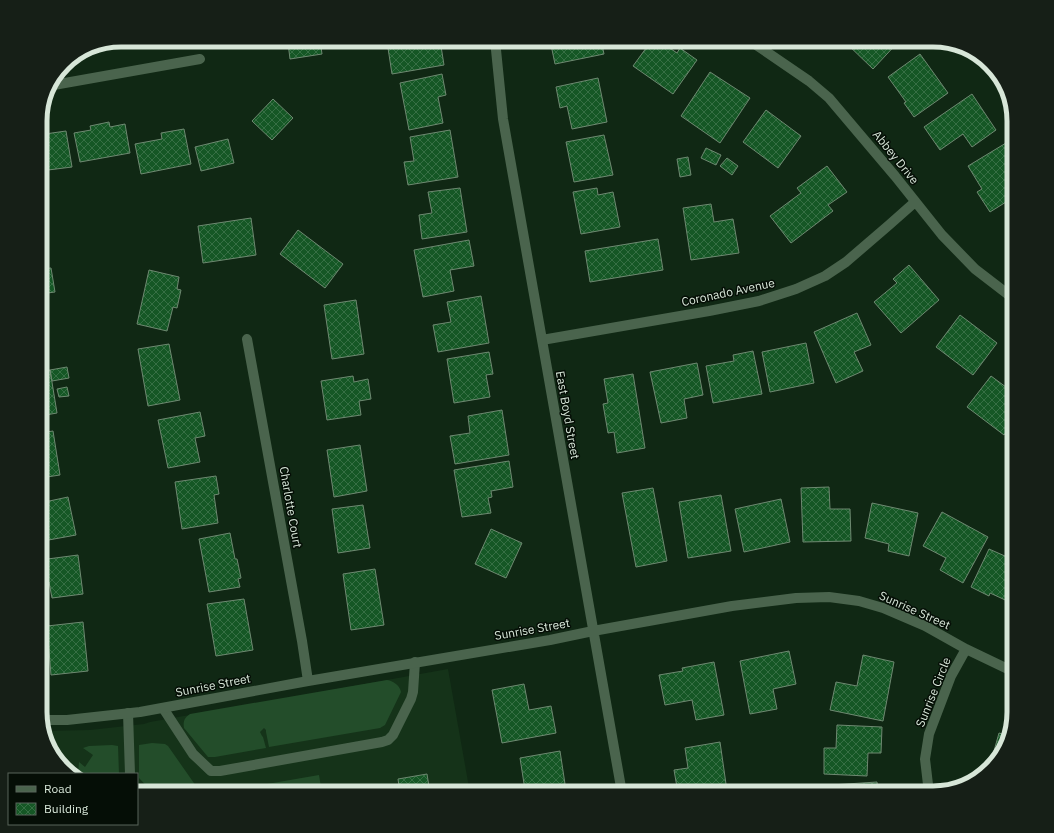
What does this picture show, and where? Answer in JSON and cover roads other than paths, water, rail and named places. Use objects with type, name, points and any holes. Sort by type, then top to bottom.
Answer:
[{"type":"street","name":"East Boyd Street","points":[[496,47],[503,119],[621,786]]},
{"type":"street","name":"Abbey Drive","points":[[760,47],[809,81],[829,98],[895,176],[942,235],[974,269],[1007,294]]},
{"type":"street","points":[[57,84],[200,59]]},
{"type":"street","name":"Coronado Avenue","points":[[542,340],[709,311],[759,301],[796,290],[825,276],[846,262],[915,202]]},
{"type":"street","name":"Charlotte Court","points":[[247,339],[308,680]]},
{"type":"street","name":"Sunrise Street","points":[[47,720],[67,720],[163,708],[308,680],[550,640],[732,606],[796,598],[829,597],[859,601],[883,608],[925,626],[966,649],[1007,669]]},
{"type":"street","name":"Sunrise Circle","points":[[928,786],[926,760],[929,734],[951,676],[966,649]]},
{"type":"street","points":[[163,708],[193,754],[211,771],[220,771],[382,742],[388,740],[393,735],[414,692],[415,662]]},
{"type":"street","points":[[128,713],[130,773]]}]
